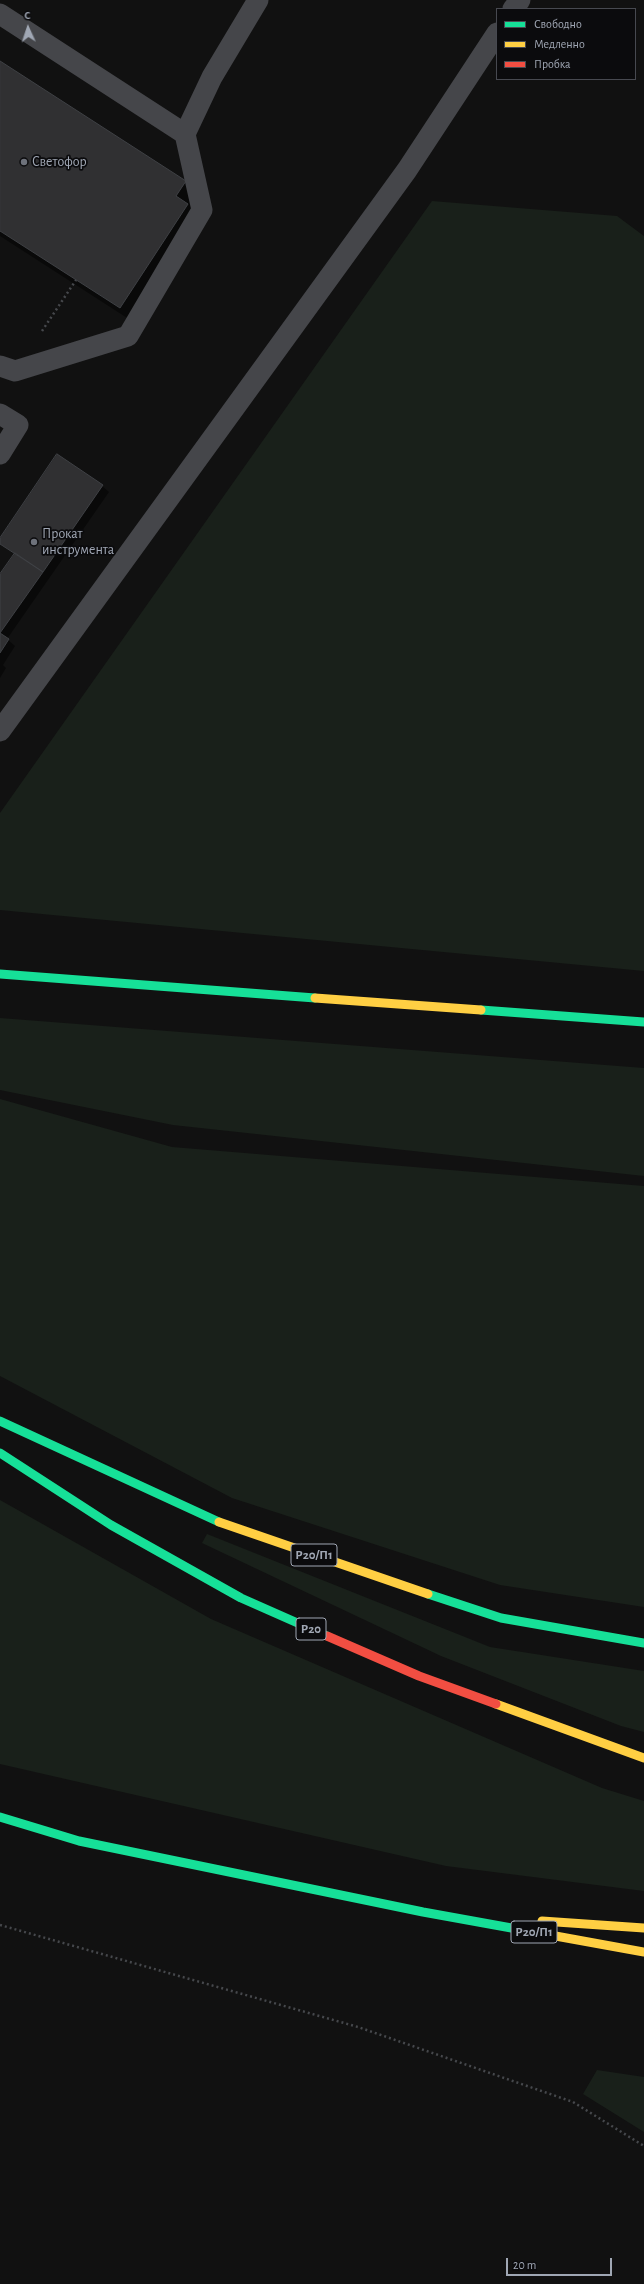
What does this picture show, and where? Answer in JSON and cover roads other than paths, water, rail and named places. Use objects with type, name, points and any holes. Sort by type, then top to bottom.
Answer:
[{"type":"main road","points":[[0,974],[644,1022]]},
{"type":"main road","name":"Р20/П1","points":[[0,1421],[229,1527],[501,1618],[644,1643]]},
{"type":"main road","name":"Р20","points":[[0,1453],[111,1524],[241,1598],[418,1676],[644,1758]]},
{"type":"main road","points":[[0,1817],[79,1841],[423,1912],[518,1919]]},
{"type":"main road","name":"Р20/П1","points":[[423,1912],[644,1952]]},
{"type":"main road","points":[[534,1920],[644,1928]]},
{"type":"lane","points":[[0,366],[15,371],[128,336],[202,210],[184,134],[212,77],[258,0]]},
{"type":"lane","points":[[514,8],[520,0]]},
{"type":"lane","points":[[0,14],[184,134]]},
{"type":"lane","points":[[0,731],[407,170],[496,35]]},
{"type":"lane","points":[[0,414],[18,426],[0,454]]},
{"type":"place","name":"Светофор","points":[[24,162]]},
{"type":"place","name":"Прокат инструмента","points":[[34,542]]}]
